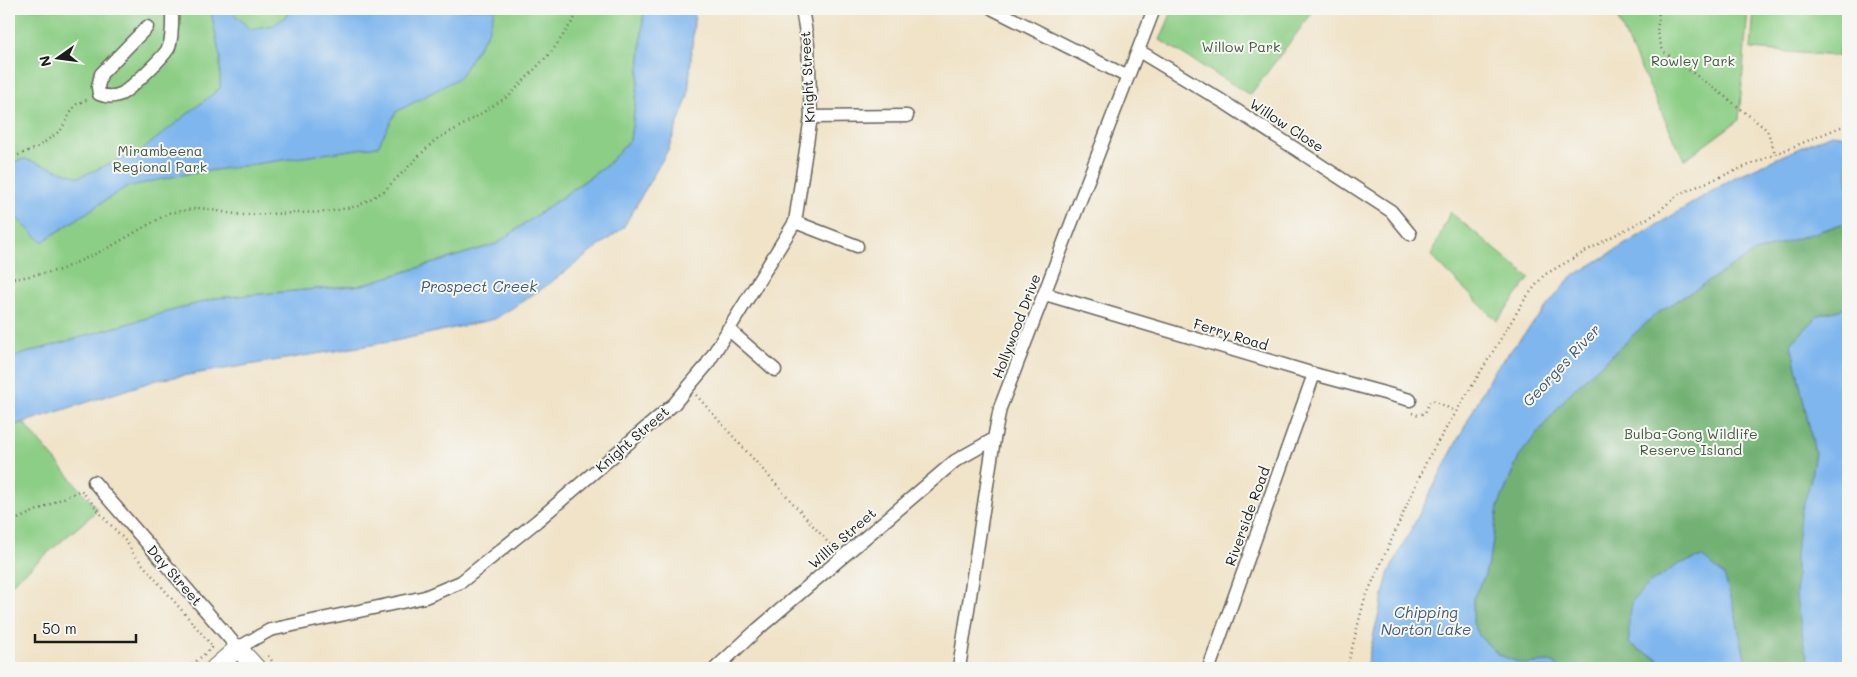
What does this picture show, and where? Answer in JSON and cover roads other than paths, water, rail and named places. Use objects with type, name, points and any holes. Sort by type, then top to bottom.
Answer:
[{"type":"street","points":[[147,27],[101,74],[98,87],[99,94],[106,97],[122,94],[162,57],[168,48],[172,34],[172,9]]},
{"type":"street","name":"Knight Street","points":[[215,668],[238,648],[270,630],[425,597],[462,582],[537,521],[674,404],[706,366],[795,222],[811,117],[808,46],[802,9]]},
{"type":"street","points":[[992,9],[1128,77]]},
{"type":"street","name":"Hollywood Drive","points":[[959,668],[1000,408],[1154,9]]},
{"type":"street","name":"Willow Close","points":[[1139,51],[1222,101],[1390,211],[1410,234]]},
{"type":"street","points":[[811,117],[907,116]]},
{"type":"street","points":[[795,222],[857,246]]},
{"type":"street","name":"Ferry Road","points":[[1045,294],[1314,374],[1410,400]]},
{"type":"street","points":[[728,328],[775,370]]},
{"type":"street","name":"Riverside Road","points":[[1209,668],[1314,374]]},
{"type":"street","name":"Willis Street","points":[[716,668],[758,629],[955,461],[994,439]]},
{"type":"street","name":"Day Street","points":[[94,482],[238,648],[262,662]]},
{"type":"water","points":[[213,9],[231,9],[250,29],[274,25],[295,9],[495,9],[488,32],[459,78],[396,112],[378,146],[181,175],[126,187],[42,242],[9,211],[9,163],[25,159],[79,177],[142,150],[220,88],[220,57],[211,11]]},
{"type":"water","name":"Prospect Creek","points":[[644,9],[695,9],[688,96],[668,150],[623,228],[546,286],[495,319],[395,341],[157,380],[9,427],[9,358],[216,298],[362,285],[496,244],[607,165],[630,140],[638,84]]},
{"type":"water","name":"Chipping Norton Lake","points":[[1831,134],[1848,136],[1848,222],[1755,252],[1656,314],[1569,394],[1519,456],[1498,507],[1491,553],[1484,577],[1473,598],[1473,623],[1480,637],[1499,655],[1523,664],[1552,662],[1559,668],[1366,668],[1388,574],[1493,372],[1570,278],[1735,177]]},
{"type":"water","points":[[1848,308],[1848,668],[1812,668],[1805,650],[1796,598],[1796,554],[1800,516],[1810,483],[1815,453],[1791,344],[1819,315]]},
{"type":"water","points":[[1703,557],[1724,575],[1733,604],[1747,668],[1662,668],[1657,658],[1629,643],[1629,619],[1633,600],[1650,583],[1679,564]]},
{"type":"park label","name":"Willow Park","points":[[1241,46]]},
{"type":"park label","name":"Rowley Park","points":[[1693,60]]},
{"type":"park label","name":"Mirambeena Regional Park","points":[[160,158]]},
{"type":"park label","name":"Bulba-Gong Wildlife Reserve Island","points":[[1691,442]]},
{"type":"water label","name":"Georges River","points":[[1561,365]]}]
